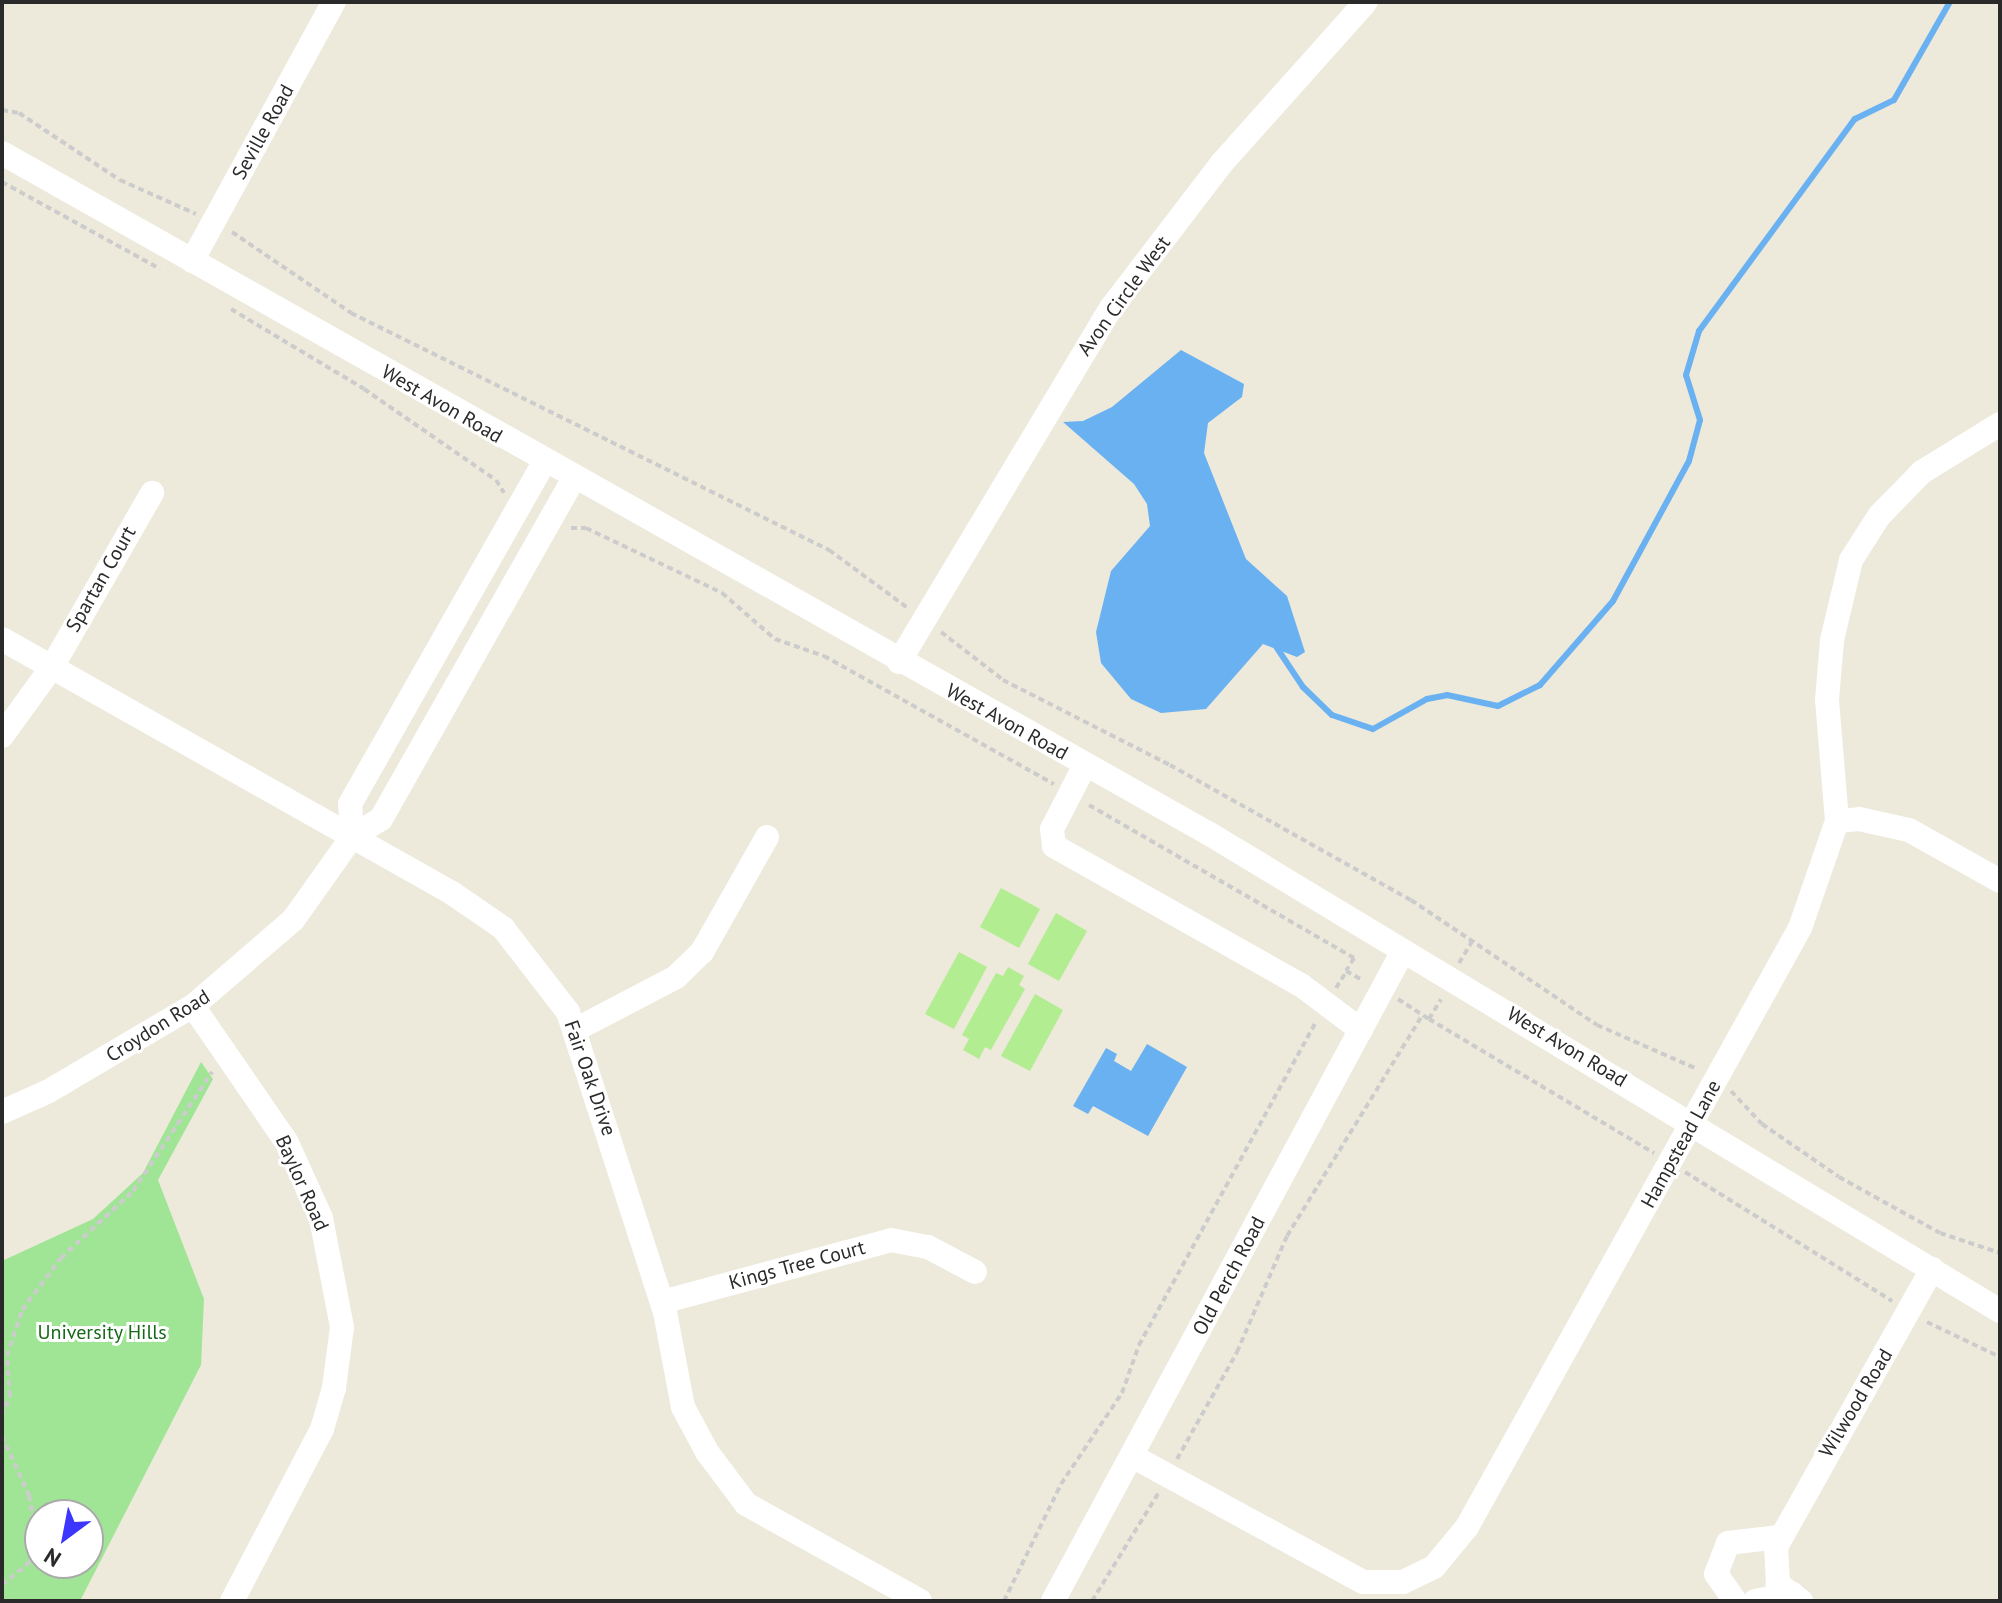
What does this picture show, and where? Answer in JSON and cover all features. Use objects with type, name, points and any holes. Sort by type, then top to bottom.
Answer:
[{"type":"street","name":"Seville Road","points":[[192,261],[334,2]]},
{"type":"street","name":"Avon Circle West","points":[[899,662],[1111,308],[1221,164],[1366,2]]},
{"type":"street","name":"West Avon Road","points":[[2,153],[573,480],[1085,765],[1692,1122],[2000,1311]]},
{"type":"street","name":"Hampstead Lane","points":[[1132,1456],[1363,1582],[1403,1582],[1434,1567],[1467,1527],[1800,928],[1837,821],[1827,700],[1832,640],[1851,560],[1879,516],[1922,472],[2000,424]]},
{"type":"street","points":[[352,837],[350,804],[544,463]]},
{"type":"street","name":"Croydon Road","points":[[2,1112],[49,1091],[193,1006],[293,920],[352,837],[381,819],[573,480]]},
{"type":"street","name":"Spartan Court","points":[[2,736],[52,667],[152,493]]},
{"type":"street","name":"Fair Oak Drive","points":[[2,639],[352,837],[503,928],[540,972],[575,1030],[662,1302],[683,1407],[728,1485],[778,1525],[920,1601]]},
{"type":"street","points":[[1085,765],[1052,829],[1054,846],[1327,1004],[1361,1030]]},
{"type":"street","points":[[1837,821],[1859,819],[1909,830],[2000,881]]},
{"type":"street","points":[[575,1030],[676,977],[702,952],[767,837]]},
{"type":"street","name":"Old Perch Road","points":[[1053,1601],[1403,951]]},
{"type":"street","name":"Baylor Road","points":[[193,1006],[287,1143],[321,1218],[342,1327],[334,1388],[322,1429],[232,1601]]},
{"type":"street","name":"Kings Tree Court","points":[[662,1302],[891,1240],[928,1247],[975,1272]]},
{"type":"street","name":"Wilwood Road","points":[[1796,1598],[1778,1584],[1773,1568],[1780,1537],[1932,1269]]},
{"type":"street","points":[[1735,1601],[1716,1574],[1728,1543],[1780,1537]]},
{"type":"street","name":"Wilwood Road","points":[[1755,1601],[1796,1598]]},
{"type":"path","points":[[2,110],[19,113],[120,180],[213,223],[363,320],[829,550],[1003,680],[1170,765],[1411,900],[1597,1025],[1687,1062],[1737,1095],[1762,1124],[1839,1177],[1940,1233],[2000,1253]]},
{"type":"path","points":[[2,182],[168,273]]},
{"type":"path","points":[[219,301],[294,352],[364,389],[496,480],[506,496]]},
{"type":"path","points":[[563,528],[586,528],[722,593],[775,639],[824,656],[1354,958],[1139,1345],[1122,1393],[1061,1484],[1004,1601]]},
{"type":"path","points":[[1462,959],[1472,941]]},
{"type":"path","points":[[1346,971],[1365,982]]},
{"type":"path","points":[[1429,1019],[1442,997]]},
{"type":"path","points":[[1404,1002],[1658,1156]]},
{"type":"path","points":[[1174,1464],[1237,1352],[1287,1236],[1423,1014]]},
{"type":"path","points":[[2,1416],[10,1396],[7,1356],[22,1310],[61,1258],[133,1191],[226,1051]]},
{"type":"path","points":[[1694,1178],[1895,1303]]},
{"type":"path","points":[[1929,1323],[2000,1357]]},
{"type":"path","points":[[2,1436],[29,1495],[37,1540],[30,1562],[2,1585]]},
{"type":"path","points":[[1092,1601],[1162,1487]]},
{"type":"green space","points":[[1001,888],[1040,909],[1019,948],[980,927]]},
{"type":"green space","points":[[1056,913],[1087,931],[1059,981],[1028,964]]},
{"type":"green space","points":[[959,952],[987,967],[954,1029],[925,1014]]},
{"type":"green space","points":[[1008,967],[1024,976],[1019,985],[1025,989],[991,1050],[985,1047],[979,1059],[963,1050],[969,1039],[962,1035],[996,973],[1003,976]]},
{"type":"green space","points":[[1035,994],[1063,1010],[1030,1071],[1001,1056]]},
{"type":"green space","name":"University Hills","points":[[201,1062],[213,1079],[158,1180],[204,1299],[201,1365],[104,1554],[104,1499],[24,1499],[24,1579],[91,1579],[80,1601],[2,1601],[2,1261],[93,1219],[143,1173]]},
{"type":"water","points":[[1181,350],[1244,384],[1242,397],[1208,423],[1204,453],[1246,559],[1287,596],[1305,652],[1297,657],[1263,644],[1206,709],[1161,713],[1131,699],[1101,663],[1096,632],[1111,571],[1150,526],[1147,504],[1134,484],[1063,422],[1083,421],[1112,407]]},
{"type":"water","points":[[1147,1044],[1187,1067],[1148,1136],[1093,1106],[1088,1114],[1073,1106],[1106,1048],[1117,1054],[1114,1061],[1131,1071]]},
{"type":"waterway","points":[[1277,648],[1303,687],[1332,715],[1373,729],[1427,699],[1447,695],[1498,706],[1540,685],[1613,601],[1689,461],[1700,420],[1686,375],[1699,331],[1855,119],[1894,100],[1950,2]]}]
